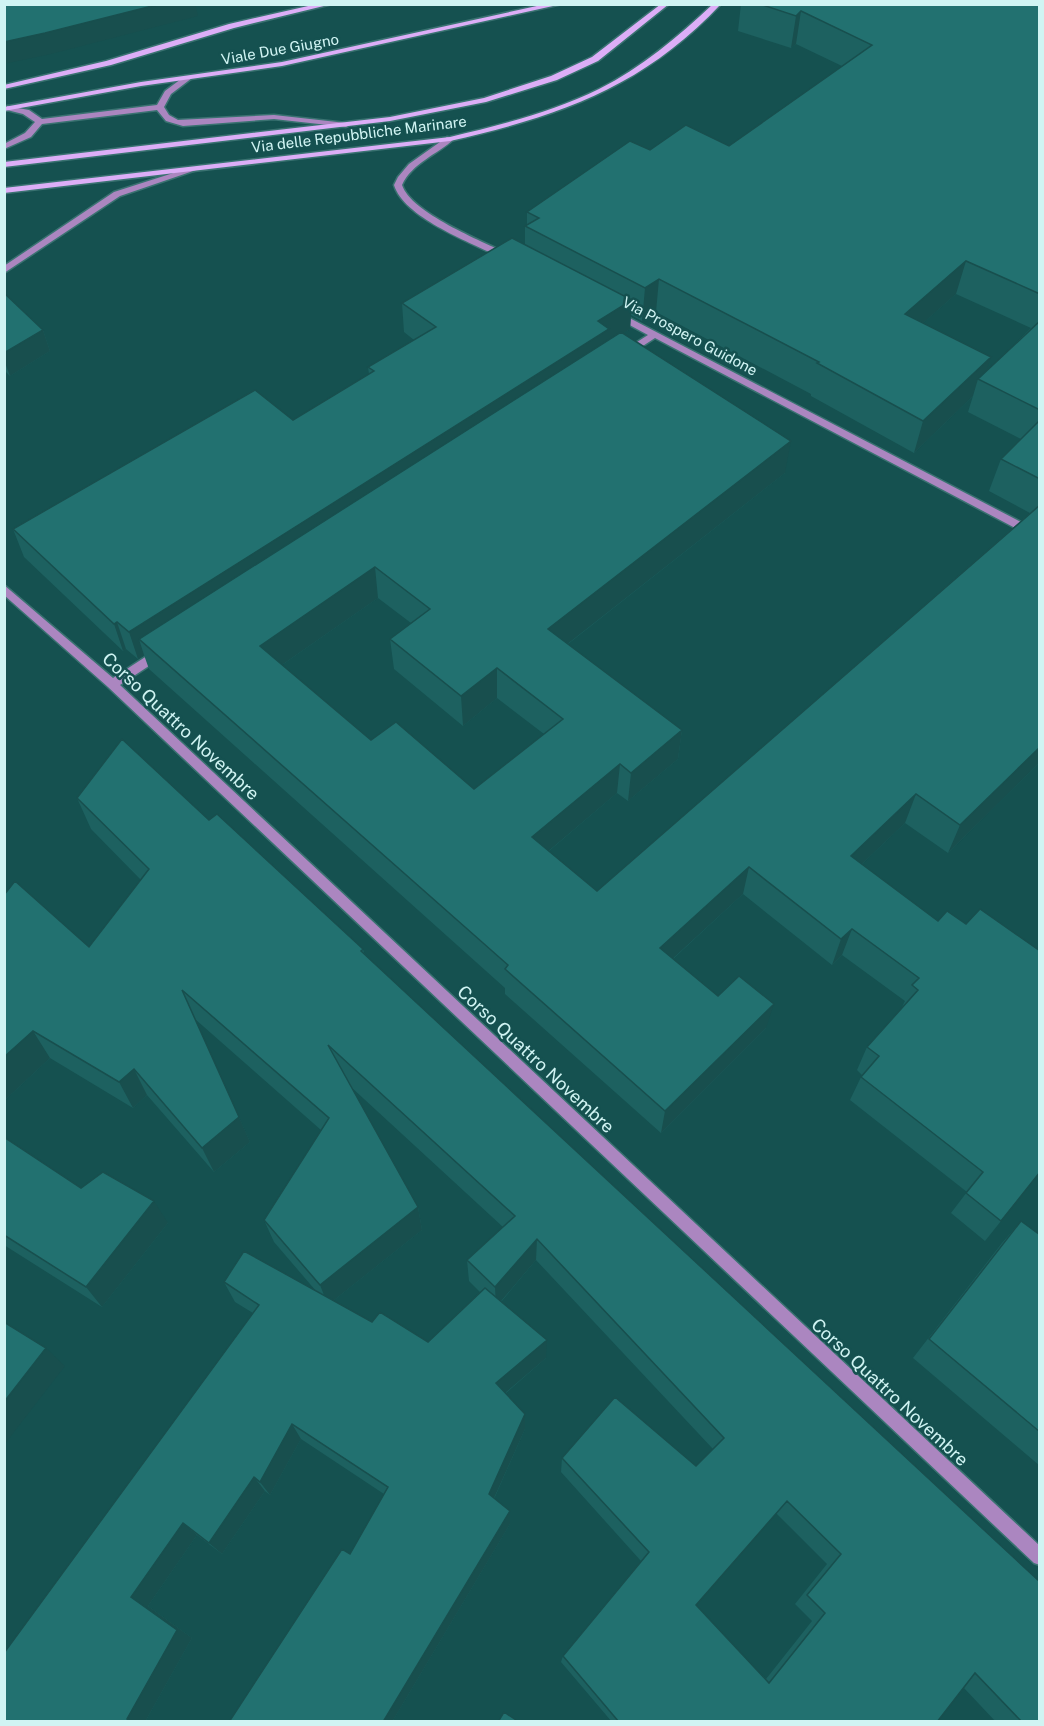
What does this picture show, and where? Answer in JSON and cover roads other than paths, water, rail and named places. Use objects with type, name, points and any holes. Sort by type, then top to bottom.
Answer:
[{"type":"main road","name":"Viale Due Giugno","points":[[4,87],[108,63],[232,26],[329,4]]},
{"type":"main road","name":"Viale Due Giugno","points":[[7,109],[53,99],[315,58],[559,4]]},
{"type":"main road","name":"Via delle Repubbliche Marinare","points":[[4,165],[346,125],[454,108],[554,78],[595,59],[666,4]]},
{"type":"main road","name":"Via delle Repubbliche Marinare","points":[[4,191],[450,139],[533,117],[603,90],[658,55],[718,4]]},
{"type":"street","points":[[160,108],[168,93],[188,78]]},
{"type":"street","points":[[160,108],[166,118],[174,123],[183,124],[274,117],[346,125]]},
{"type":"street","points":[[4,147],[28,135],[40,122],[160,108]]},
{"type":"street","points":[[7,109],[26,112],[40,122]]},
{"type":"street","points":[[450,139],[405,174],[398,184],[399,193],[406,202],[422,213],[517,262]]},
{"type":"street","points":[[4,270],[117,194],[195,169]]},
{"type":"street","name":"Via Prospero Guidone","points":[[602,307],[1040,537]]},
{"type":"street","points":[[615,360],[655,334]]},
{"type":"street","name":"Corso Quattro Novembre","points":[[4,589],[112,684],[1040,1557]]},
{"type":"street","points":[[112,684],[165,650]]}]
